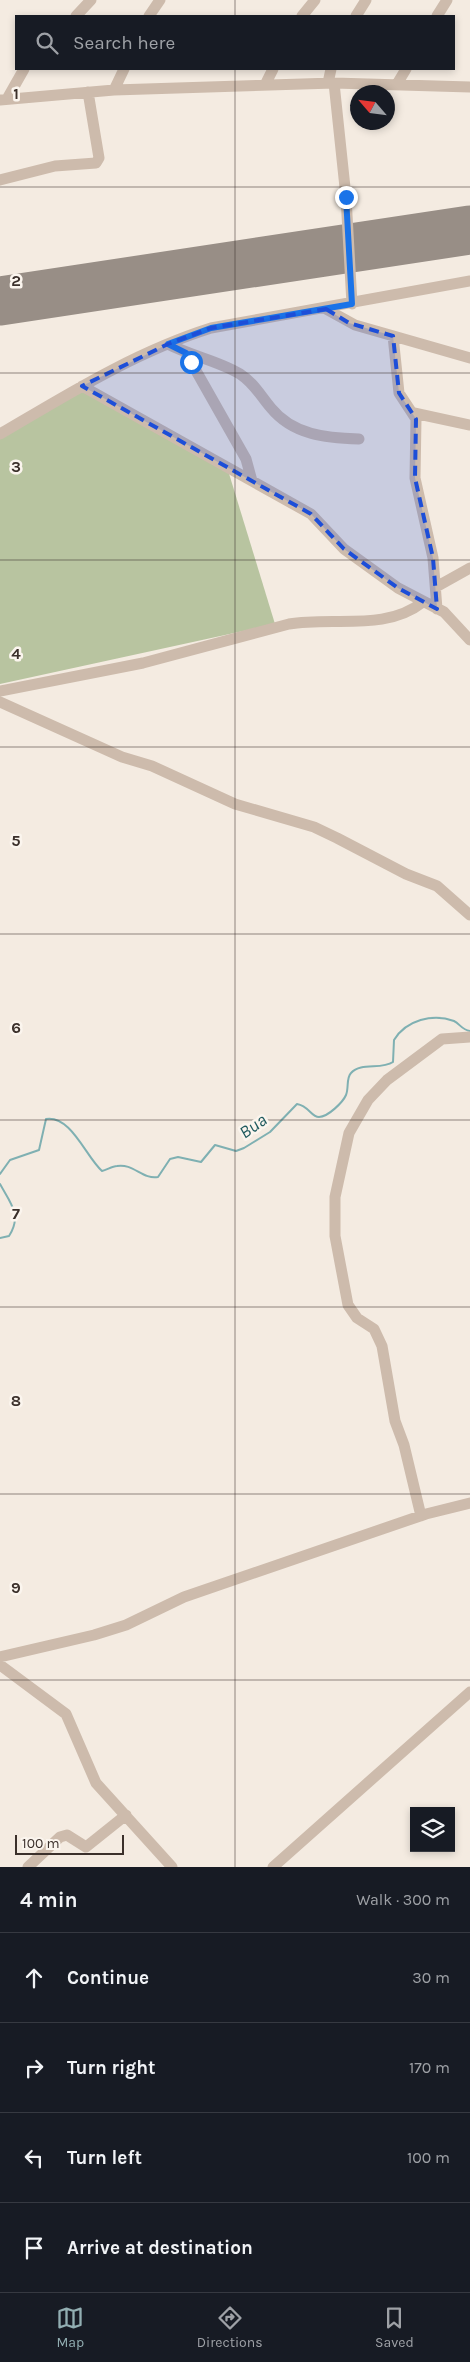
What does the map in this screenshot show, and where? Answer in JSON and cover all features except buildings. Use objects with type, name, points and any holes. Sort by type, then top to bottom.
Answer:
[{"type":"street","points":[[77,15],[91,0]]},
{"type":"street","points":[[150,15],[160,0]]},
{"type":"street","points":[[303,15],[315,0]]},
{"type":"street","points":[[352,0],[364,3],[357,15]]},
{"type":"street","points":[[438,15],[447,0]]},
{"type":"street","points":[[4,99],[23,70]]},
{"type":"street","points":[[114,90],[124,70]]},
{"type":"street","points":[[265,85],[272,70]]},
{"type":"street","points":[[331,70],[331,83],[346,197],[352,304]]},
{"type":"street","points":[[397,84],[405,70]]},
{"type":"street","points":[[4,99],[114,90],[331,83],[470,87]]},
{"type":"street","points":[[0,180],[55,166],[96,164],[99,158],[88,92]]},
{"type":"street","points":[[0,434],[114,368],[168,344],[211,328],[326,309],[470,281]]},
{"type":"street","points":[[326,309],[355,325],[470,358]]},
{"type":"street","points":[[393,336],[399,394],[403,402],[414,413],[416,419],[415,478],[433,558],[437,609]]},
{"type":"street","points":[[168,344],[186,353],[237,372],[247,379],[277,416],[291,426],[322,438],[358,439]]},
{"type":"street","points":[[186,353],[246,459],[252,481]]},
{"type":"street","points":[[82,386],[311,514],[344,549],[398,588],[452,619],[470,640]]},
{"type":"street","points":[[414,413],[470,425]]},
{"type":"street","points":[[436,587],[470,568]]},
{"type":"street","points":[[0,691],[144,663],[302,621],[354,622],[390,617],[405,612],[423,602]]},
{"type":"street","points":[[0,702],[80,736],[122,757],[152,766],[235,804],[314,827],[406,874],[437,886],[470,915]]},
{"type":"street","points":[[420,1516],[404,1445],[395,1421],[382,1346],[374,1329],[357,1318],[348,1305],[335,1236],[335,1197],[349,1133],[368,1100],[387,1080],[442,1039],[470,1037]]},
{"type":"street","points":[[0,1657],[102,1633],[126,1625],[184,1597],[420,1516],[470,1503]]},
{"type":"street","points":[[0,1665],[66,1714],[96,1783],[172,1867]]},
{"type":"street","points":[[273,1867],[470,1692]]},
{"type":"street","points":[[28,1867],[60,1837],[67,1835],[86,1847],[126,1815]]},
{"type":"highlighted area","points":[[326,309],[349,323],[393,336],[399,393],[416,419],[415,478],[433,558],[437,609],[398,588],[344,549],[311,514],[82,386],[168,344],[211,328]]},
{"type":"green space","points":[[80,387],[227,467],[275,624],[0,684],[0,434]]},
{"type":"waterway","name":"Bua","points":[[0,1174],[10,1160],[39,1150],[46,1119],[63,1123],[102,1171],[123,1166],[148,1176],[158,1177],[170,1159],[178,1157],[201,1162],[215,1145],[236,1151],[244,1148],[270,1132],[297,1104],[316,1117],[327,1115],[344,1098],[351,1073],[360,1068],[383,1066],[393,1062],[394,1040],[405,1027],[413,1023],[429,1018],[446,1019],[454,1021],[470,1031]]},
{"type":"waterway","name":"Bua","points":[[0,1184],[15,1215],[15,1221],[9,1236],[0,1238]]},
{"type":"runway","points":[[0,301],[470,230]]},
{"type":"route","points":[[191,362],[186,353],[168,344],[211,328],[352,304],[351,248],[346,197]]}]
